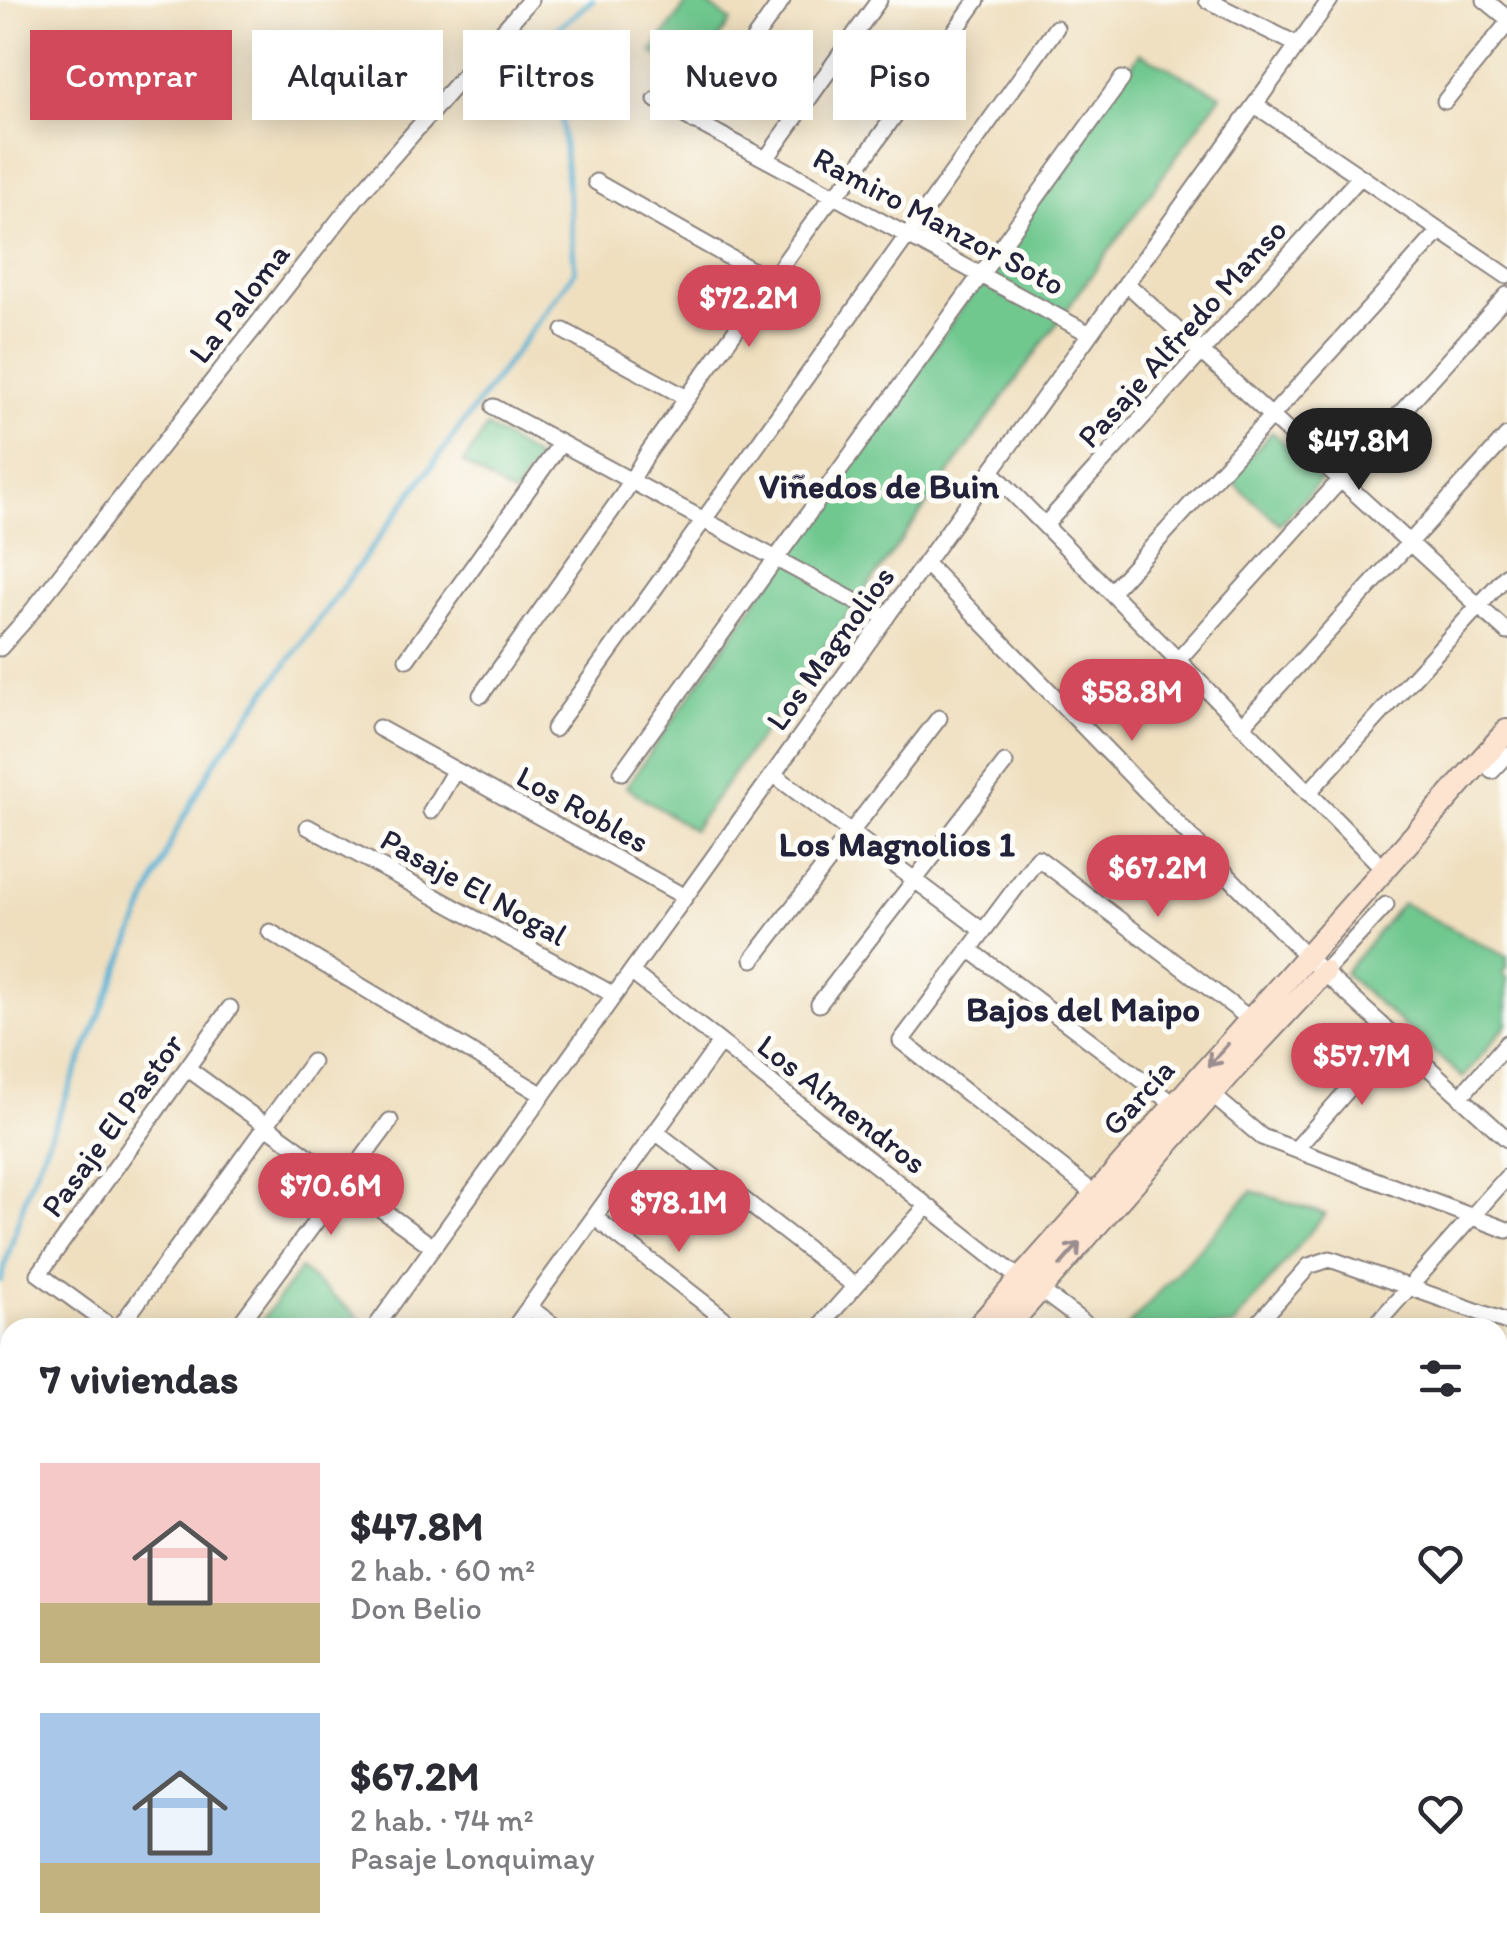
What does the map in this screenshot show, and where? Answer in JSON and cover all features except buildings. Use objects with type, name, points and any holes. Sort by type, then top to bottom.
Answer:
[{"type":"street","name":"La Paloma","points":[[0,648],[356,197],[530,0]]},
{"type":"street","points":[[696,122],[782,0]]},
{"type":"street","points":[[766,160],[879,0]]},
{"type":"street","points":[[481,695],[771,281],[848,182],[977,0]]},
{"type":"street","points":[[1208,0],[1298,45]]},
{"type":"street","name":"Los Magnolios","points":[[382,1318],[1330,0]]},
{"type":"street","points":[[1445,101],[1507,21],[1485,0]]},
{"type":"street","points":[[554,729],[1056,28]]},
{"type":"street","points":[[622,772],[1122,79]]},
{"type":"street","points":[[1254,105],[1507,276]]},
{"type":"street","name":"Ramiro Manzor Soto","points":[[692,120],[1090,334]]},
{"type":"street","name":"Pasaje Alfredo Manso","points":[[1044,525],[1360,177]]},
{"type":"street","points":[[596,182],[771,281]]},
{"type":"street","points":[[1111,592],[1440,231]]},
{"type":"street","points":[[1126,283],[1507,632]]},
{"type":"street","points":[[1178,660],[1507,295]]},
{"type":"street","points":[[564,330],[688,398]]},
{"type":"street","points":[[494,407],[886,618]]},
{"type":"street","points":[[1242,726],[1507,436]]},
{"type":"street","points":[[407,658],[561,443]]},
{"type":"street","points":[[992,471],[1384,869]]},
{"type":"street","points":[[925,563],[1315,964],[1507,1139]]},
{"type":"street","points":[[1308,793],[1507,574]]},
{"type":"street","points":[[753,958],[939,718]]},
{"type":"street","name":"Los Robles","points":[[379,728],[685,897]]},
{"type":"street","name":"García","points":[[989,1318],[1030,1284],[1211,1094],[1315,964],[1384,869],[1507,731]]},
{"type":"street","points":[[1492,771],[1507,754]]},
{"type":"street","points":[[818,1004],[1005,764]]},
{"type":"street","points":[[432,810],[455,770]]},
{"type":"street","points":[[773,774],[983,931]]},
{"type":"street","name":"Pasaje El Nogal","points":[[308,827],[614,995]]},
{"type":"street","points":[[1095,1194],[900,1040],[1038,858],[1250,1018]]},
{"type":"street","name":"García","points":[[1011,1318],[1030,1284],[1095,1194],[1250,1018],[1386,905]]},
{"type":"street","points":[[270,932],[542,1095]]},
{"type":"street","points":[[969,949],[1174,1104]]},
{"type":"street","name":"Los Almendros","points":[[631,972],[927,1206],[1078,1318]]},
{"type":"street","name":"Pasaje El Pastor","points":[[102,1318],[39,1274],[230,1008]]},
{"type":"street","points":[[1296,1149],[1394,1037]]},
{"type":"street","points":[[521,1318],[720,1042]]},
{"type":"street","points":[[1460,1097],[1507,1043]]},
{"type":"street","points":[[123,1318],[312,1062]]},
{"type":"street","points":[[187,1068],[433,1247]]},
{"type":"street","points":[[1211,1094],[1262,1136],[1507,1230]]},
{"type":"street","points":[[244,1318],[390,1122]]},
{"type":"street","points":[[656,1132],[855,1286]]},
{"type":"street","points":[[1381,1318],[1507,1177]]},
{"type":"street","points":[[827,1318],[927,1206]]},
{"type":"street","points":[[594,1217],[723,1318]]},
{"type":"street","points":[[1263,1318],[1310,1266],[1323,1259],[1338,1260],[1487,1318]]},
{"type":"street","points":[[529,1307],[544,1318]]},
{"type":"green space","points":[[689,0],[701,0],[731,21],[725,30],[668,30]]},
{"type":"green space","points":[[1140,53],[1221,95],[693,830],[626,787]]},
{"type":"green space","points":[[487,427],[538,459],[514,496],[463,463]]},
{"type":"green space","points":[[1272,432],[1320,481],[1280,524],[1229,479]]},
{"type":"green space","points":[[1402,903],[1507,957],[1507,968],[1502,974],[1507,977],[1507,1024],[1463,1078],[1344,973]]},
{"type":"green space","points":[[1252,1191],[1325,1214],[1239,1318],[1135,1318]]},
{"type":"green space","points":[[300,1269],[360,1318],[264,1318]]},
{"type":"waterway","points":[[0,1281],[28,1189],[174,835],[215,761],[575,271],[554,31],[593,0]]},
{"type":"district","name":"Viñedos de Buin","points":[[879,486]]},
{"type":"district","name":"Los Magnolios 1","points":[[897,844]]},
{"type":"district","name":"Bajos del Maipo","points":[[1083,1009]]}]
